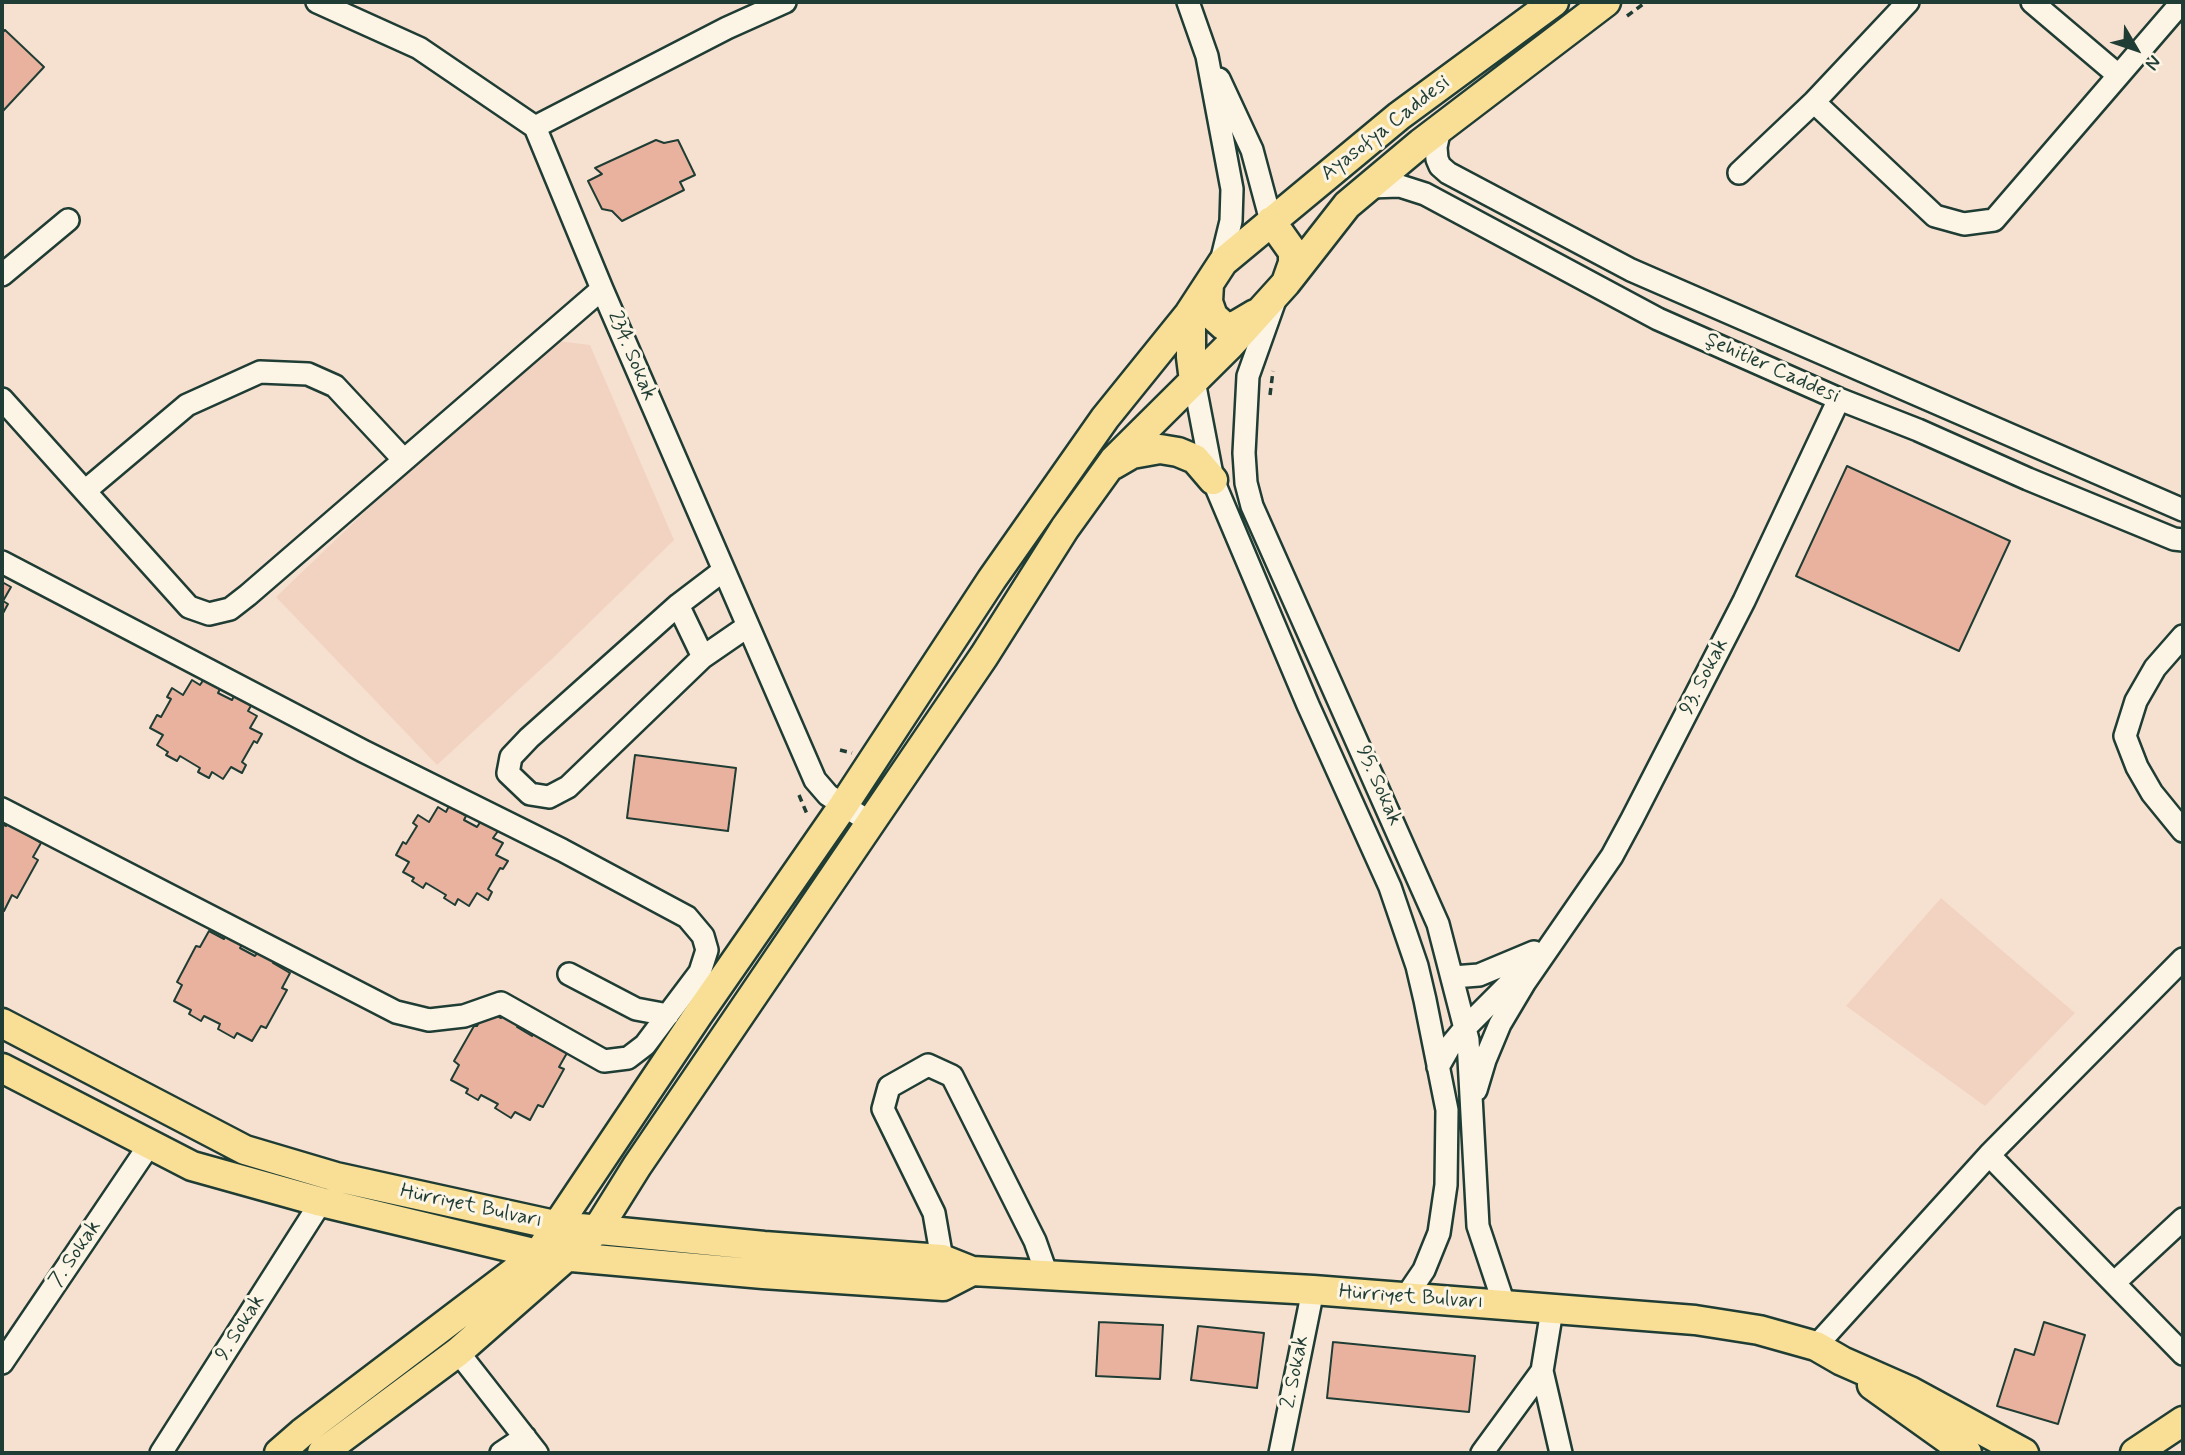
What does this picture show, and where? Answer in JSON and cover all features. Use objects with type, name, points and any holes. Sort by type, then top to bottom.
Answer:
[{"type":"main road","name":"Ayasofya Caddesi","points":[[279,1453],[538,1254],[698,1015],[843,806],[992,579],[1105,418],[1212,279],[1271,222],[1399,116],[1554,2]]},
{"type":"main road","points":[[322,1453],[458,1352],[597,1230],[637,1166],[984,656],[1065,528],[1108,468],[1144,428],[1194,381],[1263,309],[1347,205],[1440,128],[1606,2]]},
{"type":"main road","points":[[1271,222],[1293,252],[1293,263],[1286,283]]},
{"type":"main road","points":[[1212,279],[1208,302],[1213,316],[1224,326],[1233,327],[1263,309]]},
{"type":"main road","points":[[1194,381],[1191,325],[1212,279]]},
{"type":"main road","points":[[1108,468],[1132,454],[1160,449],[1195,459],[1213,480]]},
{"type":"main road","name":"Hürriyet Bulvarı","points":[[2,1023],[244,1150],[336,1177],[559,1226],[764,1246],[943,1259],[972,1271],[1312,1290],[1695,1320],[1759,1330],[1816,1346],[1842,1361],[1910,1391],[2015,1448]]},
{"type":"main road","name":"Hürriyet Bulvarı","points":[[2,1068],[192,1166],[321,1202],[538,1254],[943,1286],[972,1271]]},
{"type":"main road","name":"Hürriyet Bulvarı","points":[[1842,1361],[1952,1451]]},
{"type":"main road","points":[[2135,1453],[2183,1421]]},
{"type":"main road","points":[[1952,1451],[1992,1439],[2015,1448]]},
{"type":"street","points":[[317,2],[419,48],[535,127],[727,28],[785,2]]},
{"type":"street","points":[[1188,2],[1207,56],[1252,150],[1271,222]]},
{"type":"street","points":[[1739,173],[1814,102],[1908,2]]},
{"type":"street","points":[[2032,2],[2118,75]]},
{"type":"street","points":[[1814,102],[1935,216],[1964,224],[1994,220],[2182,2]]},
{"type":"street","points":[[1207,56],[1232,189],[1231,221],[1212,279]]},
{"type":"street","name":"234. Sokak","points":[[535,127],[602,289],[815,780],[828,795],[871,823]]},
{"type":"street","name":"Şehitler Caddesi","points":[[1440,128],[1436,147],[1440,166],[1472,187],[1661,285],[2183,510]]},
{"type":"street","name":"Şehitler Caddesi","points":[[1369,187],[1400,186],[1425,194],[1658,319],[2028,480],[2174,539],[2183,540]]},
{"type":"street","points":[[2,275],[68,219]]},
{"type":"street","points":[[1549,260],[1559,232]]},
{"type":"street","name":"95. Sokak","points":[[1286,283],[1270,311],[1248,376],[1244,453],[1246,483],[1252,506],[1438,924],[1468,1041],[1478,1226],[1504,1304]]},
{"type":"street","points":[[2,399],[189,607],[209,614],[230,609],[248,595],[602,289]]},
{"type":"street","points":[[85,491],[187,405],[260,372],[308,374],[335,386],[404,460]]},
{"type":"street","name":"95. Sokak","points":[[1194,381],[1213,480],[1308,705],[1390,887],[1417,967],[1447,1110],[1446,1185],[1439,1233],[1424,1270],[1405,1298]]},
{"type":"street","name":"93. Sokak","points":[[1552,944],[1612,856],[1632,819],[1744,601],[1839,400]]},
{"type":"street","points":[[1918,430],[1929,400]]},
{"type":"street","points":[[2028,480],[2041,449]]},
{"type":"street","points":[[2,562],[363,751],[562,850],[687,918],[703,936],[707,950],[700,972],[645,1045],[628,1058],[604,1062],[501,1003],[464,1016],[429,1020],[396,1012],[2,809]]},
{"type":"street","points":[[724,570],[678,605],[529,738],[511,757],[508,773],[530,794],[549,797],[568,787],[703,657],[748,626]]},
{"type":"street","points":[[678,605],[703,657]]},
{"type":"street","points":[[2183,636],[2155,668],[2136,701],[2125,736],[2137,767],[2152,793],[2183,831]]},
{"type":"street","points":[[1377,857],[1405,846]]},
{"type":"street","points":[[1453,977],[1479,975],[1552,944]]},
{"type":"street","points":[[1438,1067],[1465,1028],[1552,944]]},
{"type":"street","points":[[1471,1106],[1485,1060],[1500,1024],[1552,944]]},
{"type":"street","points":[[1816,1346],[1989,1155],[2183,959]]},
{"type":"street","points":[[569,974],[636,1009],[668,1015]]},
{"type":"street","points":[[943,1259],[934,1213],[883,1109],[889,1087],[928,1065],[952,1076],[1035,1241],[1047,1275]]},
{"type":"street","name":"7. Sokak","points":[[2,1363],[150,1144]]},
{"type":"street","points":[[1989,1155],[2183,1354]]},
{"type":"street","name":"9. Sokak","points":[[161,1453],[321,1202]]},
{"type":"street","points":[[2114,1283],[2183,1219]]},
{"type":"street","name":"2. Sokak","points":[[1280,1453],[1312,1290]]},
{"type":"street","points":[[1552,1310],[1542,1371],[1561,1453]]},
{"type":"street","points":[[458,1352],[531,1445],[501,1453]]},
{"type":"street","points":[[1482,1453],[1542,1371]]},
{"type":"path","points":[[1269,404],[1274,362]]},
{"type":"path","points":[[794,784],[810,824]]},
{"type":"shaded area","points":[[558,341],[590,345],[674,540],[552,659],[437,765],[276,597],[398,480]]},
{"type":"shaded area","points":[[1941,898],[2075,1013],[1985,1106],[1846,1006]]},
{"type":"building","points":[[5,30],[44,67],[2,112],[2,33]]},
{"type":"building","points":[[656,140],[664,143],[678,140],[695,175],[680,182],[684,190],[622,221],[612,211],[602,209],[588,181],[602,174],[595,168]]},
{"type":"building","points":[[1847,466],[2010,541],[1959,651],[1796,576]]},
{"type":"building","points":[[2,582],[11,587],[3,601],[8,604],[2,615]]},
{"type":"building","points":[[204,679],[220,689],[218,693],[232,700],[235,694],[252,704],[248,711],[257,716],[250,728],[262,734],[257,743],[254,741],[242,762],[246,765],[242,773],[231,767],[223,779],[212,772],[209,778],[198,772],[200,768],[180,756],[177,761],[166,755],[168,752],[157,745],[163,735],[150,728],[157,715],[161,717],[171,699],[167,697],[172,688],[183,695],[192,680],[200,685]]},
{"type":"building","points":[[635,755],[736,768],[728,831],[627,818]]},
{"type":"building","points":[[449,806],[466,816],[464,820],[477,827],[481,821],[498,831],[493,838],[503,843],[496,855],[508,861],[503,869],[500,868],[488,889],[492,892],[488,900],[477,893],[469,906],[458,899],[455,905],[444,898],[446,895],[426,883],[423,888],[412,881],[414,878],[403,872],[409,862],[396,855],[417,826],[413,823],[418,815],[429,822],[438,807],[446,812]]},
{"type":"building","points":[[9,821],[26,829],[24,833],[41,843],[33,857],[38,860],[17,898],[12,895],[4,911],[2,824],[6,826]]},
{"type":"building","points":[[209,931],[224,939],[226,934],[243,943],[240,948],[255,956],[259,951],[290,973],[282,988],[287,990],[266,1028],[261,1026],[252,1041],[237,1033],[234,1038],[218,1029],[220,1024],[204,1016],[201,1021],[189,1014],[191,1010],[174,1001],[182,985],[177,982],[196,946],[200,947]]},
{"type":"building","points":[[486,1010],[501,1018],[503,1014],[520,1023],[517,1027],[532,1036],[535,1030],[552,1039],[549,1043],[567,1053],[559,1067],[564,1069],[543,1107],[538,1105],[530,1120],[515,1112],[511,1118],[495,1108],[498,1104],[481,1095],[478,1100],[466,1093],[468,1089],[451,1080],[459,1065],[454,1061]]},
{"type":"building","points":[[1099,1322],[1163,1325],[1160,1379],[1096,1376]]},
{"type":"building","points":[[2044,1322],[2085,1335],[2058,1424],[1997,1406],[2015,1349],[2034,1355]]},
{"type":"building","points":[[1198,1326],[1264,1333],[1257,1388],[1191,1380]]},
{"type":"building","points":[[1333,1342],[1475,1356],[1469,1412],[1327,1398]]}]
